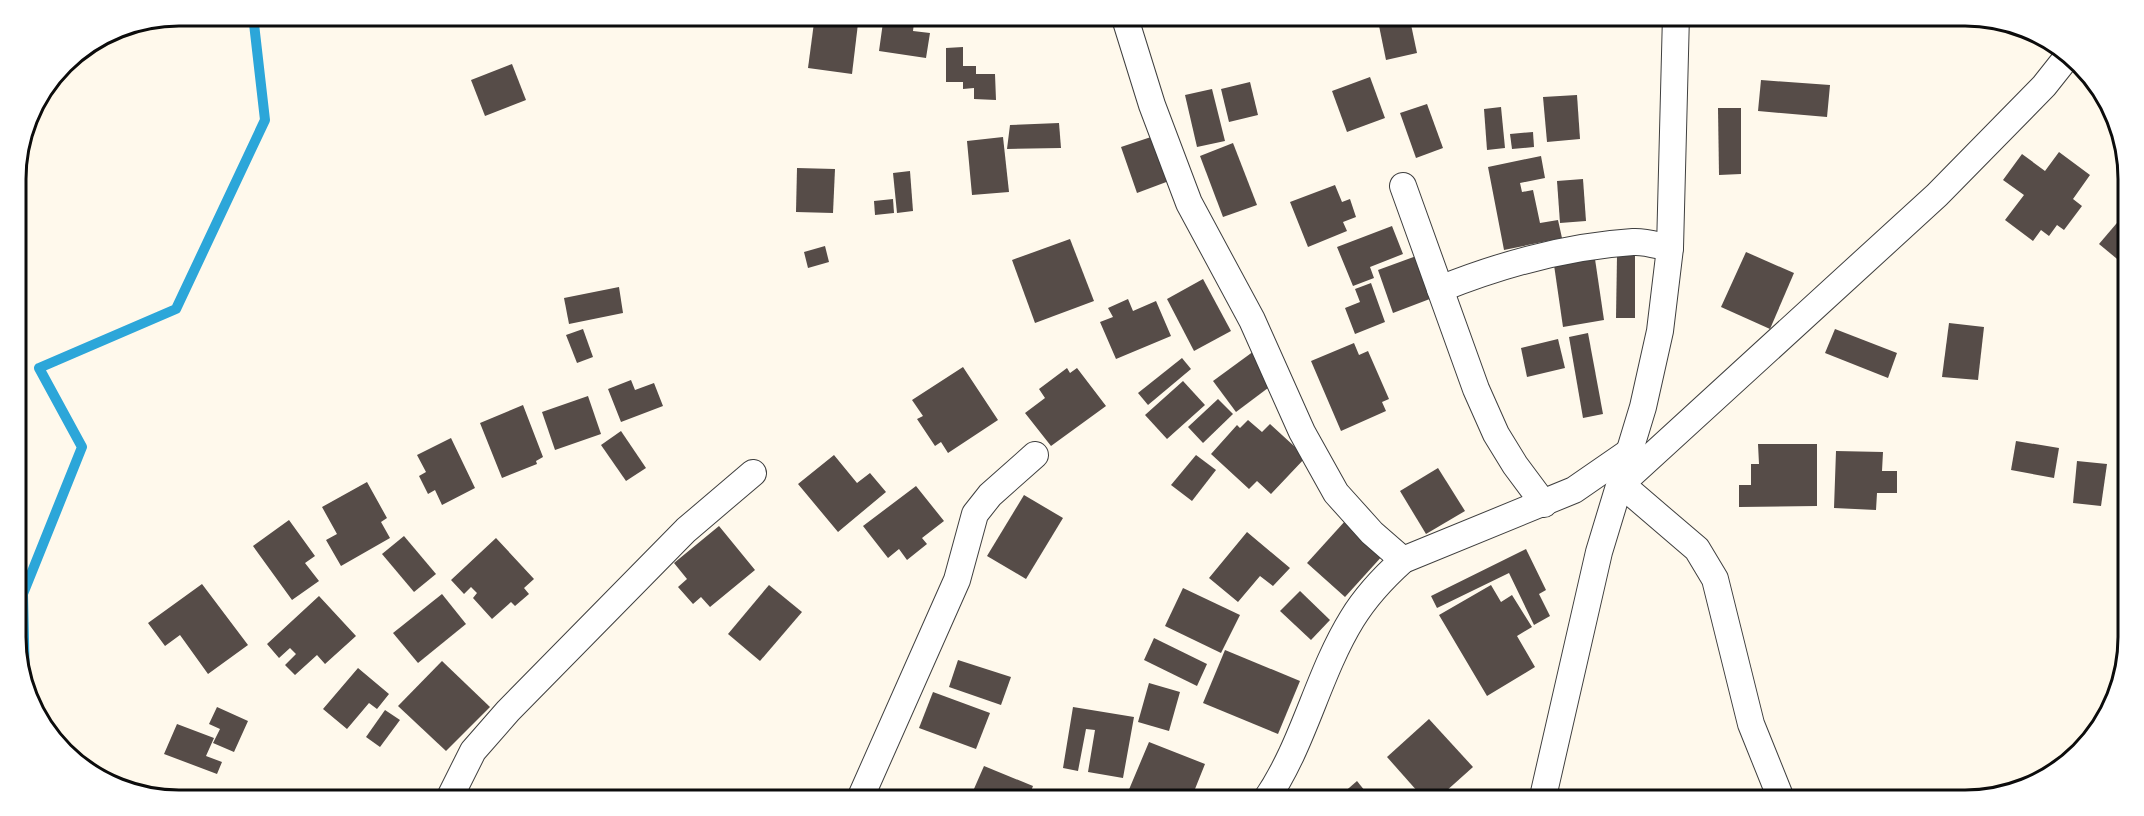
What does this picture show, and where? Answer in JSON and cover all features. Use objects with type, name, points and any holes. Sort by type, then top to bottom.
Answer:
[{"type":"street","points":[[1127,26],[1152,105],[1189,203],[1252,320],[1302,432],[1336,493],[1372,533],[1403,560]]},
{"type":"street","points":[[1545,790],[1599,552],[1643,406],[1660,331],[1670,248],[1676,26]]},
{"type":"street","points":[[1621,484],[1937,195],[2044,86],[2064,61]]},
{"type":"street","points":[[1403,186],[1476,389],[1496,434],[1515,465],[1544,504]]},
{"type":"street","points":[[1440,289],[1516,264],[1578,251],[1636,242],[1670,248]]},
{"type":"street","points":[[1272,790],[1280,779],[1334,654],[1352,620],[1380,580],[1403,560],[1574,490],[1629,452]]},
{"type":"street","points":[[864,790],[957,580],[975,514],[990,495],[1035,455]]},
{"type":"street","points":[[454,790],[473,751],[508,711],[686,530],[753,473]]},
{"type":"street","points":[[1621,484],[1697,549],[1715,579],[1752,724],[1778,790]]},
{"type":"building","points":[[814,26],[858,26],[852,74],[808,68]]},
{"type":"building","points":[[882,26],[914,26],[913,31],[930,33],[926,58],[879,51]]},
{"type":"building","points":[[1379,26],[1411,26],[1417,53],[1386,60]]},
{"type":"building","points":[[963,47],[963,66],[976,66],[976,74],[995,74],[996,100],[974,99],[974,88],[963,89],[963,82],[946,82],[946,48]]},
{"type":"building","points":[[512,64],[526,100],[485,116],[471,80]]},
{"type":"building","points":[[1370,77],[1385,118],[1347,132],[1332,91]]},
{"type":"building","points":[[1761,80],[1830,85],[1827,117],[1758,111]]},
{"type":"building","points":[[1250,82],[1258,115],[1229,122],[1221,89]]},
{"type":"building","points":[[1212,89],[1225,141],[1197,147],[1185,95]]},
{"type":"building","points":[[1577,95],[1580,139],[1547,142],[1543,97]]},
{"type":"building","points":[[1427,104],[1443,148],[1416,158],[1400,113]]},
{"type":"building","points":[[1501,107],[1505,148],[1487,150],[1484,109]]},
{"type":"building","points":[[1718,108],[1741,108],[1741,174],[1719,175]]},
{"type":"building","points":[[1059,123],[1061,148],[1007,149],[1010,125]]},
{"type":"building","points":[[1533,132],[1534,147],[1512,149],[1510,134]]},
{"type":"building","points":[[1154,136],[1169,181],[1137,193],[1121,147]]},
{"type":"building","points":[[1003,137],[1009,192],[972,195],[967,141]]},
{"type":"building","points":[[1233,143],[1257,205],[1223,217],[1200,156]]},
{"type":"building","points":[[2059,152],[2090,175],[2073,199],[2082,206],[2064,230],[2057,225],[2049,236],[2041,230],[2033,241],[2005,220],[2024,195],[2003,180],[2022,154],[2045,171]]},
{"type":"building","points":[[1541,156],[1545,178],[1520,183],[1522,192],[1533,190],[1540,223],[1558,220],[1562,238],[1504,250],[1488,167]]},
{"type":"building","points":[[797,168],[835,169],[833,213],[796,212]]},
{"type":"building","points":[[910,171],[913,211],[897,213],[893,173]]},
{"type":"building","points":[[1583,179],[1586,221],[1560,223],[1557,181]]},
{"type":"building","points":[[1335,185],[1342,202],[1350,199],[1356,217],[1343,222],[1347,231],[1308,247],[1290,202]]},
{"type":"building","points":[[893,199],[894,213],[875,215],[874,201]]},
{"type":"building","points":[[2118,222],[2118,260],[2099,244]]},
{"type":"building","points":[[1392,226],[1403,254],[1370,267],[1374,278],[1353,286],[1337,247]]},
{"type":"building","points":[[1070,239],[1094,301],[1035,323],[1012,260]]},
{"type":"building","points":[[825,246],[829,262],[808,268],[804,252]]},
{"type":"building","points":[[1746,252],[1794,273],[1770,329],[1721,307]]},
{"type":"building","points":[[1419,255],[1435,297],[1393,313],[1378,270]]},
{"type":"building","points":[[1617,256],[1635,256],[1635,318],[1616,318]]},
{"type":"building","points":[[1595,259],[1604,320],[1563,327],[1554,265]]},
{"type":"building","points":[[1203,279],[1231,331],[1194,351],[1167,299]]},
{"type":"building","points":[[1371,283],[1385,322],[1355,334],[1345,308],[1360,302],[1355,289]]},
{"type":"building","points":[[619,287],[623,313],[569,324],[564,298]]},
{"type":"building","points":[[1128,299],[1133,311],[1156,301],[1171,336],[1116,359],[1100,322],[1113,317],[1108,308]]},
{"type":"building","points":[[1949,323],[1984,327],[1978,380],[1942,377]]},
{"type":"building","points":[[583,329],[593,357],[577,363],[566,335]]},
{"type":"building","points":[[1835,329],[1897,353],[1888,378],[1825,353]]},
{"type":"building","points":[[1588,333],[1603,414],[1583,418],[1569,337]]},
{"type":"building","points":[[1558,339],[1565,368],[1527,377],[1521,348]]},
{"type":"building","points":[[1354,343],[1359,355],[1368,351],[1389,399],[1382,402],[1386,411],[1341,431],[1311,361]]},
{"type":"building","points":[[1254,351],[1276,382],[1236,412],[1213,381]]},
{"type":"building","points":[[1182,358],[1191,369],[1148,405],[1138,393]]},
{"type":"building","points":[[963,367],[998,420],[948,453],[941,442],[935,446],[917,419],[923,416],[912,400]]},
{"type":"building","points":[[1067,368],[1070,373],[1077,368],[1106,406],[1051,446],[1025,413],[1045,398],[1039,389]]},
{"type":"building","points":[[631,380],[635,390],[654,383],[663,406],[621,422],[608,389]]},
{"type":"building","points":[[1183,381],[1205,405],[1167,439],[1145,415]]},
{"type":"building","points":[[588,396],[601,434],[555,450],[542,412]]},
{"type":"building","points":[[1218,399],[1233,414],[1203,443],[1188,427]]},
{"type":"building","points":[[523,405],[543,457],[536,461],[537,464],[502,478],[480,423]]},
{"type":"building","points":[[1248,420],[1262,432],[1270,424],[1306,457],[1271,494],[1257,481],[1249,489],[1211,454],[1237,425],[1240,428]]},
{"type":"building","points":[[621,431],[646,468],[626,481],[601,445]]},
{"type":"building","points":[[451,438],[475,488],[442,505],[435,490],[428,494],[419,476],[426,472],[417,455]]},
{"type":"building","points":[[2016,441],[2059,448],[2054,478],[2011,470]]},
{"type":"building","points":[[1758,444],[1817,444],[1817,506],[1739,507],[1739,485],[1751,485],[1751,464],[1759,464]]},
{"type":"building","points":[[1836,451],[1883,452],[1882,471],[1897,471],[1897,493],[1877,493],[1876,510],[1834,508]]},
{"type":"building","points":[[834,455],[857,483],[870,473],[886,492],[838,532],[798,484]]},
{"type":"building","points":[[1196,455],[1216,470],[1192,501],[1171,485]]},
{"type":"building","points":[[2077,461],[2107,464],[2101,506],[2073,503]]},
{"type":"building","points":[[1438,468],[1465,511],[1426,534],[1400,491]]},
{"type":"building","points":[[367,482],[387,518],[381,522],[390,538],[341,566],[326,540],[337,534],[322,507]]},
{"type":"building","points":[[916,486],[944,521],[922,538],[927,544],[907,560],[899,549],[888,558],[863,526]]},
{"type":"building","points":[[1024,495],[1063,518],[1026,579],[987,556]]},
{"type":"building","points":[[289,520],[315,556],[305,563],[319,581],[292,600],[253,546]]},
{"type":"building","points":[[1346,520],[1384,554],[1345,597],[1307,563]]},
{"type":"building","points":[[719,526],[755,570],[710,607],[701,597],[693,604],[678,587],[687,579],[674,563]]},
{"type":"building","points":[[1247,532],[1290,568],[1273,586],[1260,576],[1238,602],[1209,578]]},
{"type":"building","points":[[404,536],[436,574],[414,592],[382,554]]},
{"type":"building","points":[[496,538],[534,579],[524,588],[529,594],[515,606],[511,602],[492,619],[473,598],[477,593],[471,587],[464,594],[451,580]]},
{"type":"building","points":[[1526,549],[1546,590],[1539,594],[1550,616],[1534,625],[1509,573],[1437,608],[1431,596]]},
{"type":"building","points":[[202,584],[248,645],[208,674],[180,635],[165,646],[148,623]]},
{"type":"building","points":[[769,585],[802,612],[760,661],[728,634]]},
{"type":"building","points":[[1491,585],[1501,602],[1512,595],[1532,627],[1517,636],[1535,667],[1487,696],[1439,615]]},
{"type":"building","points":[[1183,588],[1240,615],[1221,653],[1165,626]]},
{"type":"building","points":[[1300,591],[1330,620],[1311,640],[1280,611]]},
{"type":"building","points":[[442,594],[466,624],[418,663],[393,633]]},
{"type":"building","points":[[319,596],[356,636],[325,664],[317,655],[295,675],[285,665],[296,654],[290,648],[279,658],[267,644]]},
{"type":"building","points":[[1154,638],[1207,664],[1197,686],[1144,660]]},
{"type":"building","points":[[1225,650],[1300,681],[1278,734],[1203,703]]},
{"type":"building","points":[[958,660],[1011,677],[1001,705],[949,687]]},
{"type":"building","points":[[442,661],[490,707],[446,751],[398,706]]},
{"type":"building","points":[[358,668],[389,694],[377,709],[369,703],[347,729],[323,709]]},
{"type":"building","points":[[1149,683],[1180,692],[1169,731],[1138,722]]},
{"type":"building","points":[[933,692],[990,713],[976,749],[919,728]]},
{"type":"building","points":[[217,707],[248,721],[234,752],[213,743],[220,729],[209,724]]},
{"type":"building","points":[[1073,707],[1134,717],[1123,778],[1088,772],[1095,730],[1086,729],[1078,771],[1063,768]]},
{"type":"building","points":[[385,710],[400,720],[380,747],[366,737]]},
{"type":"building","points":[[1429,719],[1473,767],[1447,790],[1416,790],[1387,757]]},
{"type":"building","points":[[177,724],[214,738],[206,756],[222,762],[217,774],[164,754]]},
{"type":"building","points":[[1149,742],[1205,764],[1195,789],[1198,790],[1129,790]]},
{"type":"building","points":[[984,766],[1033,786],[1031,790],[974,790]]},
{"type":"building","points":[[1357,781],[1364,790],[1347,790]]},
{"type":"waterway","points":[[26,587],[82,447],[39,368],[176,309],[265,120],[254,26]]}]
